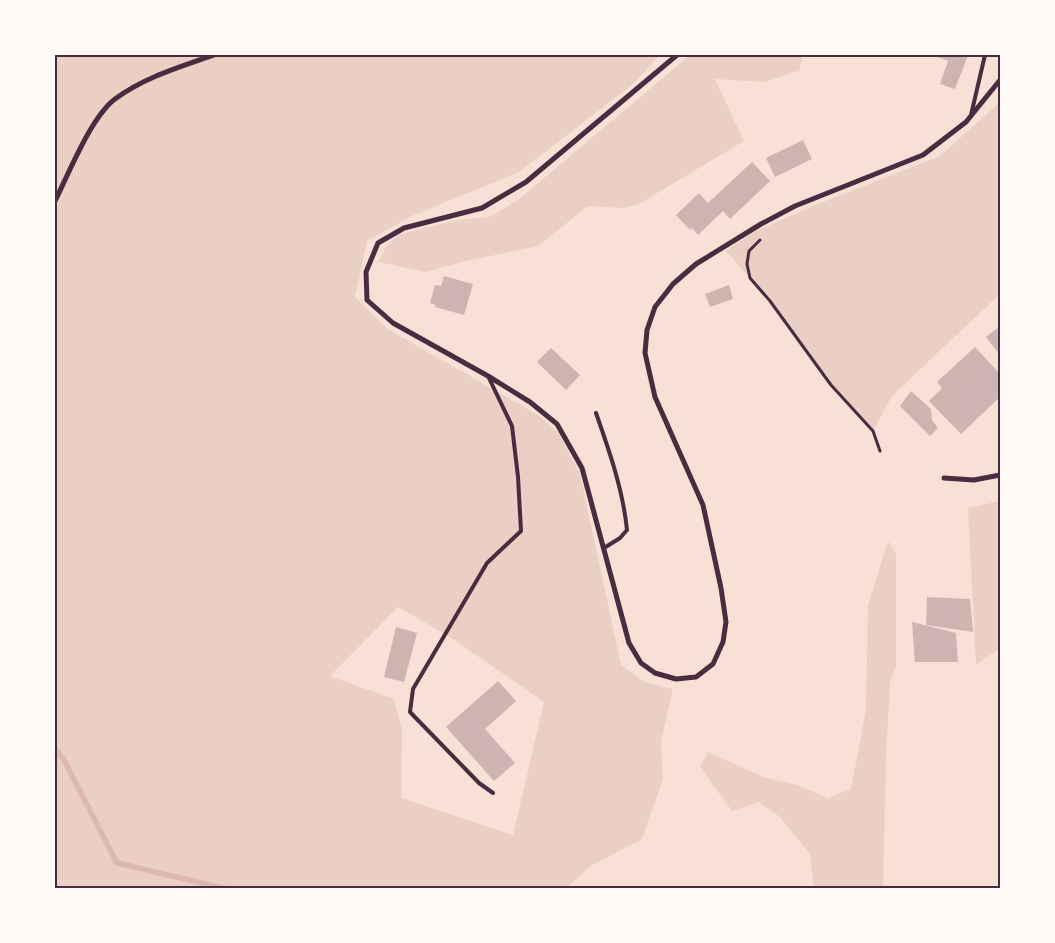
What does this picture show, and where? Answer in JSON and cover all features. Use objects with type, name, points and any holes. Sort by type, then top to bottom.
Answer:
[{"type":"street","points":[[55,202],[91,127],[114,100],[147,80],[214,55]]},
{"type":"street","points":[[677,55],[526,182],[482,208],[404,228],[378,243],[366,272],[367,300],[393,323],[488,376],[530,402],[557,424],[582,468],[629,643],[640,663],[655,673],[676,679],[696,677],[713,664],[723,642],[726,622],[704,505],[655,397],[645,352],[647,330],[655,307],[673,284],[696,264],[761,224],[794,206],[924,155],[970,118],[1000,80]]},
{"type":"street","points":[[944,478],[974,480],[1000,475]]},
{"type":"lane","points":[[970,118],[985,55]]},
{"type":"lane","points":[[488,376],[512,426],[518,477],[521,531],[486,563],[413,689],[410,712],[479,783],[493,793]]},
{"type":"lane","points":[[596,413],[625,510],[626,530],[620,538],[604,548]]},
{"type":"path","points":[[762,238],[749,251],[747,264],[750,278],[770,301],[831,385],[873,431],[880,450]]},
{"type":"shaded area","points":[[55,55],[660,55],[632,85],[519,172],[412,216],[367,241],[355,297],[386,328],[538,415],[558,432],[580,474],[621,665],[645,682],[673,689],[661,741],[663,779],[642,839],[589,867],[567,888],[55,888]],"holes":[[[398,607],[450,637],[544,702],[513,835],[401,798],[402,730],[394,699],[330,676]]]},
{"type":"shaded area","points":[[690,55],[803,55],[799,70],[766,82],[715,79],[744,141],[639,204],[624,208],[588,206],[538,246],[425,272],[378,262],[386,247],[398,235],[456,220],[489,217],[518,200]]},
{"type":"shaded area","points":[[1000,102],[1000,294],[892,396],[873,431],[831,385],[770,301],[726,251],[754,232],[815,205],[940,156]]},
{"type":"shaded area","points":[[1000,501],[1000,648],[976,665],[968,508]]},
{"type":"shaded area","points":[[888,541],[896,554],[896,667],[890,682],[883,888],[814,888],[810,854],[780,817],[759,802],[732,811],[700,767],[708,752],[763,777],[797,785],[828,798],[851,789],[866,710],[868,605]]},
{"type":"building","points":[[932,55],[968,55],[955,89],[940,84],[948,61]]},
{"type":"building","points":[[803,140],[812,159],[775,177],[766,158]]},
{"type":"building","points":[[752,162],[770,181],[730,219],[723,211],[698,235],[692,228],[690,230],[676,215],[699,193],[708,203]]},
{"type":"building","points":[[444,276],[473,284],[464,315],[435,307],[436,305],[430,303],[435,285],[441,286]]},
{"type":"building","points":[[729,285],[733,299],[710,307],[705,294]]},
{"type":"building","points":[[1000,326],[1000,355],[986,337]]},
{"type":"building","points":[[975,347],[1000,374],[1000,397],[961,434],[929,401],[942,388],[937,382]]},
{"type":"building","points":[[551,348],[580,375],[566,390],[537,362]]},
{"type":"building","points":[[911,391],[931,409],[932,420],[938,428],[930,436],[900,406]]},
{"type":"building","points":[[927,597],[970,599],[973,632],[926,625]]},
{"type":"building","points":[[912,622],[956,633],[958,662],[915,662]]},
{"type":"building","points":[[396,627],[417,633],[404,682],[384,677]]},
{"type":"building","points":[[498,681],[516,701],[485,729],[515,763],[494,781],[446,727]]},
{"type":"waterway","points":[[55,749],[64,760],[117,863],[223,888]]}]
